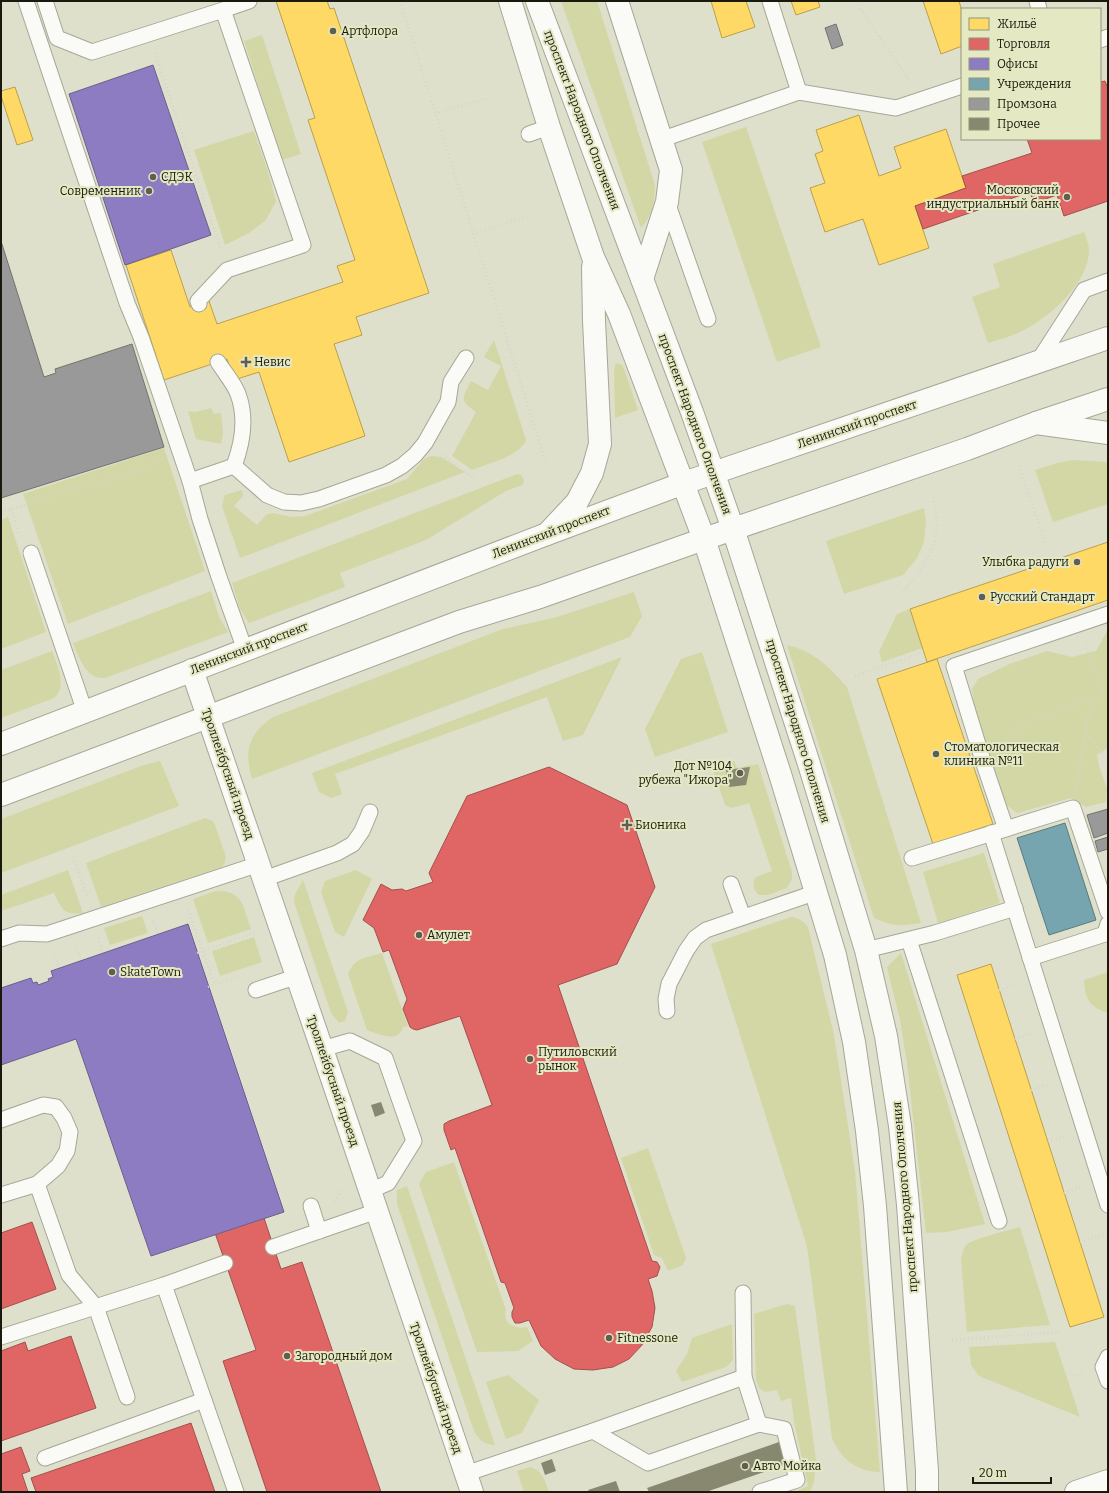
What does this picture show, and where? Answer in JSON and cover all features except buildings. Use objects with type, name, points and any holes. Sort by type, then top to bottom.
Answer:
[{"type":"main road","points":[[510,1],[549,127],[593,257],[619,314],[704,539],[773,751],[836,956],[854,1042],[867,1131],[875,1206],[896,1492]]},
{"type":"main road","name":"проспект Народного Ополчения","points":[[537,1],[692,412],[733,529],[807,757],[866,950],[886,1036],[900,1126],[908,1205],[927,1463],[927,1492]]},
{"type":"main road","points":[[617,1],[660,140],[672,170],[667,202],[642,279]]},
{"type":"main road","points":[[547,534],[577,502],[592,473],[600,444],[594,322],[593,257]]},
{"type":"main road","name":"Ленинский проспект","points":[[1,744],[547,534],[713,473],[1108,338]]},
{"type":"main road","points":[[1,795],[459,622],[540,597],[704,539],[960,452],[1108,398]]},
{"type":"main road","points":[[1036,424],[1108,433]]},
{"type":"main road","name":"Троллейбусный проезд","points":[[192,670],[298,976],[469,1483]]},
{"type":"main road","points":[[1076,1492],[1108,1481]]},
{"type":"lane","points":[[26,1],[127,303],[141,337],[181,453],[200,519],[245,650]]},
{"type":"lane","points":[[45,1],[57,38],[92,52],[249,1]]},
{"type":"lane","points":[[770,1],[799,92]]},
{"type":"lane","points":[[199,304],[198,301],[227,270],[303,245],[223,10]]},
{"type":"lane","points":[[660,140],[799,92],[896,108],[961,86]]},
{"type":"lane","points":[[529,134],[549,127]]},
{"type":"lane","points":[[667,202],[708,319]]},
{"type":"lane","points":[[1037,363],[1084,290],[1108,281]]},
{"type":"lane","points":[[234,466],[267,495],[284,502],[301,503],[319,499],[386,475],[402,466],[415,455],[425,443],[448,402],[451,382],[466,358]]},
{"type":"lane","points":[[190,481],[234,466],[240,451],[243,433],[243,413],[237,392],[218,362]]},
{"type":"lane","points":[[31,553],[85,712]]},
{"type":"lane","points":[[1006,829],[984,764],[954,666],[1108,614]]},
{"type":"lane","points":[[912,858],[1073,808],[1108,912]]},
{"type":"lane","points":[[1,939],[19,933],[47,934],[181,889],[337,853],[353,844],[362,831],[370,812]]},
{"type":"lane","points":[[991,833],[1108,1205]]},
{"type":"lane","points":[[731,884],[743,917]]},
{"type":"lane","points":[[668,1012],[666,999],[669,984],[686,951],[695,938],[706,930],[817,892]]},
{"type":"lane","points":[[866,950],[909,940],[1014,908]]},
{"type":"lane","points":[[1030,958],[1105,934],[1108,924]]},
{"type":"lane","points":[[909,940],[999,1221]]},
{"type":"lane","points":[[256,990],[298,976]]},
{"type":"lane","points":[[273,1247],[319,1231],[373,1201],[388,1183],[414,1141],[385,1058],[350,1041],[322,1048]]},
{"type":"lane","points":[[1,1120],[43,1105],[56,1107],[64,1118],[70,1132],[67,1150],[58,1166],[37,1184],[1,1195]]},
{"type":"lane","points":[[37,1184],[68,1275],[96,1307],[127,1397]]},
{"type":"lane","points":[[311,1206],[319,1231]]},
{"type":"lane","points":[[1,1337],[164,1285],[225,1263]]},
{"type":"lane","points":[[164,1285],[236,1492]]},
{"type":"lane","points":[[743,1292],[744,1378],[758,1424]]},
{"type":"lane","points":[[1108,1357],[1103,1367],[1108,1381]]},
{"type":"lane","points":[[469,1483],[593,1431],[744,1378]]},
{"type":"lane","points":[[45,1458],[204,1400]]},
{"type":"lane","points":[[593,1431],[648,1463],[758,1424],[784,1430],[797,1480],[760,1492]]},
{"type":"path","points":[[400,1],[546,463]]},
{"type":"path","points":[[858,1],[861,10],[923,99]]},
{"type":"path","points":[[149,34],[227,270]]},
{"type":"path","points":[[435,114],[487,98]]},
{"type":"path","points":[[473,234],[524,217]]},
{"type":"path","points":[[425,443],[477,480]]},
{"type":"path","points":[[1,512],[50,498],[65,490],[83,487],[128,474],[181,453]]},
{"type":"path","points":[[1019,466],[1046,544]]},
{"type":"path","points":[[903,592],[926,563],[934,546],[937,524],[933,495]]},
{"type":"path","points":[[11,509],[22,544],[31,553]]},
{"type":"path","points":[[1078,625],[1104,696]]},
{"type":"path","points":[[855,676],[921,653]]},
{"type":"path","points":[[984,764],[1026,722],[1108,694]]},
{"type":"path","points":[[1073,808],[1085,730],[1093,699]]},
{"type":"path","points":[[1085,730],[1104,756]]},
{"type":"path","points":[[181,889],[215,984]]},
{"type":"path","points":[[254,925],[259,939]]},
{"type":"path","points":[[197,952],[256,932]]},
{"type":"path","points":[[208,987],[222,982]]},
{"type":"path","points":[[319,1231],[343,1188]]},
{"type":"path","points":[[1080,1242],[1108,1233]]},
{"type":"path","points":[[1096,1290],[1108,1286]]},
{"type":"path","points":[[952,1340],[1060,1332]]},
{"type":"green space","points":[[561,1],[597,1],[655,185],[651,213],[641,228]]},
{"type":"green space","points":[[262,35],[301,154],[282,160],[244,41]]},
{"type":"green space","points":[[746,127],[821,347],[777,362],[702,142]]},
{"type":"green space","points":[[254,131],[276,201],[266,220],[249,233],[225,245],[194,150]]},
{"type":"green space","points":[[1084,232],[1088,242],[1089,253],[1082,276],[1075,287],[1057,307],[1036,323],[1012,335],[988,343],[972,297],[1000,287],[993,264]]},
{"type":"green space","points":[[494,340],[526,440],[523,446],[510,455],[472,470],[452,456],[476,412],[467,405],[464,399],[471,381],[488,390],[501,366],[484,357]]},
{"type":"green space","points":[[616,363],[623,366],[638,410],[615,418],[614,370]]},
{"type":"green space","points":[[211,408],[214,414],[221,413],[223,433],[221,444],[196,439],[188,411],[195,412]]},
{"type":"green space","points":[[164,448],[205,571],[68,624],[23,494]]},
{"type":"green space","points":[[431,456],[441,457],[465,472],[240,558],[222,506],[225,495],[242,490],[243,496],[234,506],[257,525],[267,514],[273,513],[291,517],[305,516],[407,479],[424,459]]},
{"type":"green space","points":[[1073,460],[1108,462],[1108,504],[1053,522],[1035,470]]},
{"type":"green space","points":[[517,474],[521,475],[523,478],[524,482],[522,485],[506,491],[426,540],[340,573],[345,587],[249,623],[240,609],[232,583]]},
{"type":"green space","points":[[924,508],[926,522],[924,542],[917,558],[903,575],[844,594],[826,541]]},
{"type":"green space","points":[[8,517],[46,632],[1,649],[1,520]]},
{"type":"green space","points":[[211,591],[219,617],[228,632],[105,678],[98,678],[93,675],[81,661],[73,643]]},
{"type":"green space","points":[[634,592],[642,616],[630,637],[252,779],[248,760],[250,744],[258,730],[273,717],[503,629],[557,617]]},
{"type":"green space","points":[[910,609],[923,648],[882,662],[879,652],[897,614]]},
{"type":"green space","points":[[1108,629],[1108,748],[1097,755],[1099,766],[1107,788],[1106,802],[1086,807],[1071,798],[1017,813],[1005,804],[994,782],[975,713],[972,689],[978,679],[1012,663],[1047,651],[1072,657],[1096,651]]},
{"type":"green space","points":[[787,645],[805,651],[813,656],[834,673],[847,687],[921,923],[897,925],[874,918]]},
{"type":"green space","points":[[52,651],[59,669],[61,682],[58,693],[54,698],[1,718],[1,670]]},
{"type":"green space","points":[[702,652],[728,732],[655,757],[645,729],[681,659]]},
{"type":"green space","points":[[622,657],[583,735],[563,741],[547,697],[335,774],[342,794],[331,798],[319,792],[312,773]]},
{"type":"green space","points":[[160,761],[179,806],[1,873],[1,819],[141,766]]},
{"type":"green space","points":[[734,761],[737,768],[758,764],[792,872],[792,879],[787,888],[768,895],[759,895],[755,891],[754,887],[756,877],[772,871],[749,803],[732,808],[725,805],[714,773],[717,766]]},
{"type":"green space","points":[[205,818],[213,821],[215,825],[226,857],[222,867],[101,907],[86,863]]},
{"type":"green space","points":[[984,853],[1000,903],[938,923],[923,872]]},
{"type":"green space","points":[[68,870],[83,913],[77,914],[64,910],[54,893],[1,911],[1,895]]},
{"type":"green space","points":[[356,870],[372,879],[344,937],[335,932],[321,892],[325,881]]},
{"type":"green space","points":[[303,880],[348,1012],[345,1021],[339,1023],[331,1013],[294,902],[295,894]]},
{"type":"green space","points":[[216,891],[225,891],[237,897],[244,907],[251,929],[208,943],[193,899]]},
{"type":"green space","points":[[142,916],[148,933],[110,945],[104,928]]},
{"type":"green space","points":[[791,917],[801,920],[808,927],[834,1035],[855,1171],[880,1472],[864,1470],[857,1467],[845,1458],[835,1445],[832,1438],[807,1246],[711,944]]},
{"type":"green space","points":[[254,937],[262,962],[220,976],[212,951]]},
{"type":"green space","points":[[382,953],[408,1026],[403,1027],[401,1032],[393,1036],[382,1035],[367,1030],[348,974],[354,964],[358,961],[366,957]]},
{"type":"green space","points":[[901,953],[985,1224],[947,1232],[926,1233],[907,1063],[900,1020],[887,967]]},
{"type":"green space","points":[[1108,972],[1108,1013],[1096,1008],[1089,1001],[1084,980]]},
{"type":"green space","points":[[648,1148],[686,1258],[683,1265],[668,1271],[662,1258],[654,1255],[621,1158]]},
{"type":"green space","points":[[454,1162],[506,1310],[506,1319],[514,1326],[527,1327],[533,1341],[518,1351],[477,1352],[419,1184],[426,1172]]},
{"type":"green space","points":[[407,1186],[495,1445],[488,1444],[483,1441],[474,1431],[397,1204],[397,1190]]},
{"type":"green space","points":[[1020,1227],[1050,1325],[967,1332],[961,1260],[966,1245],[976,1240]]},
{"type":"green space","points":[[787,1304],[795,1306],[816,1460],[814,1482],[810,1492],[795,1492],[808,1486],[794,1422],[791,1398],[781,1401],[777,1390],[765,1392],[759,1388],[756,1380],[754,1314]]},
{"type":"green space","points":[[732,1324],[733,1360],[726,1367],[682,1382],[676,1371],[687,1354],[692,1338]]},
{"type":"green space","points":[[1055,1342],[1080,1417],[979,1376],[971,1365],[969,1347]]},
{"type":"green space","points":[[508,1375],[539,1400],[522,1433],[506,1439],[486,1382]]},
{"type":"green space","points":[[530,1467],[541,1473],[549,1492],[524,1492],[517,1471]]},
{"type":"place","name":"Артфлора","points":[[333,31]]},
{"type":"place","name":"СДЭК","points":[[153,177]]},
{"type":"place","name":"Современник","points":[[149,191]]},
{"type":"place","name":"Московский индустриальный банк","points":[[1067,197]]},
{"type":"place","name":"Невис","points":[[246,362]]},
{"type":"place","name":"Улыбка радуги","points":[[1077,562]]},
{"type":"place","name":"Русский Стандарт","points":[[982,597]]},
{"type":"place","name":"Стоматологическая клиника №11","points":[[936,754]]},
{"type":"place","name":"Дот №104 рубежа \"Ижора\"","points":[[740,773]]},
{"type":"place","name":"Бионика","points":[[627,825]]},
{"type":"place","name":"Амулет","points":[[419,935]]},
{"type":"place","name":"SkateTown","points":[[112,972]]},
{"type":"place","name":"Путиловский рынок","points":[[530,1059]]},
{"type":"place","name":"Fitnessone","points":[[609,1338]]},
{"type":"place","name":"Загородный дом","points":[[287,1356]]},
{"type":"place","name":"Авто Мойка","points":[[745,1466]]}]
